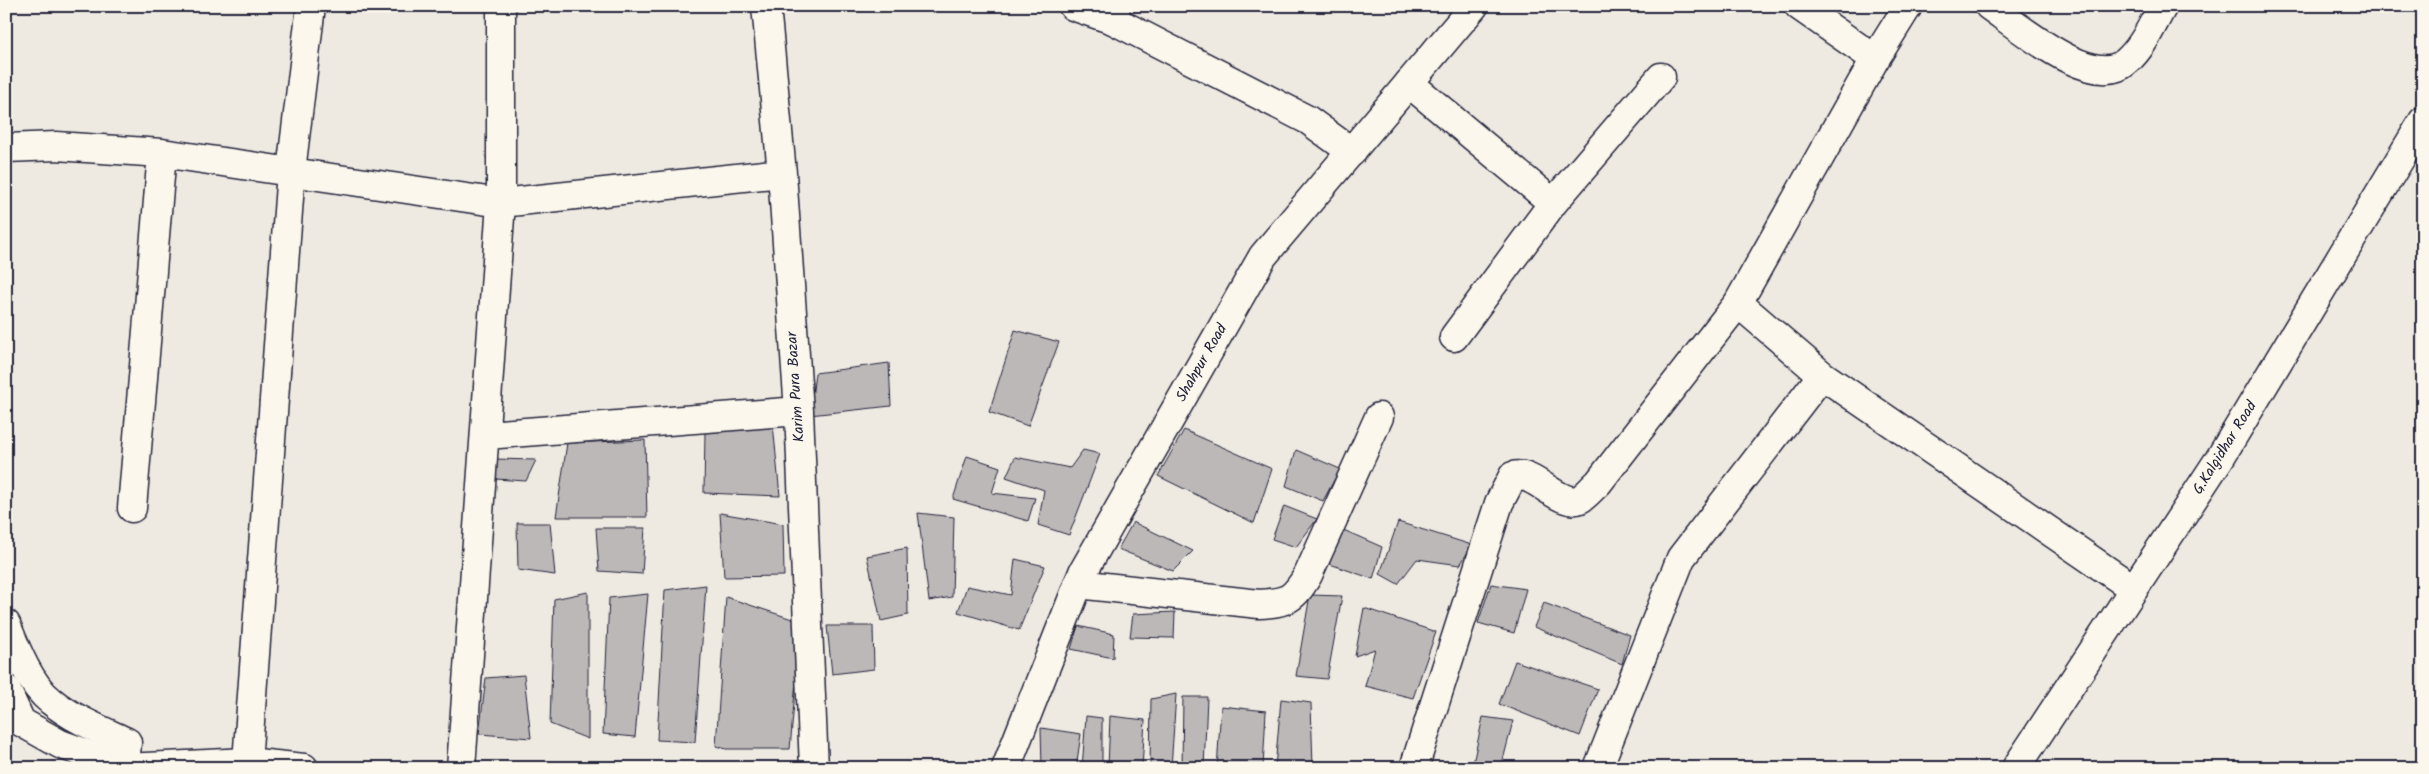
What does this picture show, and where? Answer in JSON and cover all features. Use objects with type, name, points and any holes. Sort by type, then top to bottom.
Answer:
[{"type":"street","points":[[247,762],[291,171],[311,6]]},
{"type":"street","points":[[461,768],[486,435],[500,203],[500,6]]},
{"type":"street","name":"Karim Pura Bazar","points":[[766,6],[782,173],[799,411],[814,768]]},
{"type":"street","points":[[1073,6],[1114,13],[1308,120],[1352,152]]},
{"type":"street","name":"Shahpur Road","points":[[1006,768],[1078,584],[1263,256],[1474,6]]},
{"type":"street","points":[[1800,6],[1875,59]]},
{"type":"street","points":[[1414,768],[1499,503],[1510,480],[1517,475],[1527,477],[1571,500],[1580,499],[1598,483],[1738,303],[1875,59],[1908,6]]},
{"type":"street","points":[[1989,6],[2067,59],[2106,70],[2126,63],[2140,47],[2163,6]]},
{"type":"street","points":[[1454,337],[1553,203],[1661,76]]},
{"type":"street","points":[[1409,84],[1553,203]]},
{"type":"street","name":"G.Kalgidhar Road","points":[[2016,768],[2220,458],[2423,121]]},
{"type":"street","points":[[6,148],[56,146],[162,153],[500,203],[782,173]]},
{"type":"street","points":[[132,508],[162,153]]},
{"type":"street","points":[[1738,303],[1822,375],[2134,589]]},
{"type":"street","points":[[1598,768],[1681,558],[1822,375]]},
{"type":"street","points":[[486,435],[799,411]]},
{"type":"street","points":[[1078,584],[1259,604],[1283,603],[1296,594],[1308,575],[1379,417]]},
{"type":"street","points":[[6,624],[29,674],[50,701],[80,720],[126,742],[125,768]]},
{"type":"street","points":[[6,689],[21,722],[60,744],[125,768],[247,762],[304,768]]},
{"type":"building","points":[[1015,330],[1059,342],[1028,426],[989,412]]},
{"type":"building","points":[[889,363],[891,406],[810,415],[815,373]]},
{"type":"building","points":[[773,424],[780,496],[704,493],[705,431]]},
{"type":"building","points":[[1184,430],[1272,469],[1254,523],[1158,476]]},
{"type":"building","points":[[645,440],[647,517],[556,517],[567,443]]},
{"type":"building","points":[[1083,450],[1100,454],[1069,535],[1038,525],[1044,490],[1006,477],[1015,457],[1070,468]]},
{"type":"building","points":[[1296,450],[1340,469],[1323,501],[1286,486]]},
{"type":"building","points":[[967,456],[1000,467],[992,493],[1035,498],[1028,521],[953,499]]},
{"type":"building","points":[[494,459],[536,460],[526,481],[495,479]]},
{"type":"building","points":[[1284,506],[1317,519],[1296,547],[1272,539]]},
{"type":"building","points":[[720,513],[783,524],[784,576],[724,577]]},
{"type":"building","points":[[918,513],[954,517],[952,597],[929,601]]},
{"type":"building","points":[[1133,522],[1193,551],[1173,571],[1118,549]]},
{"type":"building","points":[[1398,522],[1472,545],[1460,565],[1417,559],[1398,584],[1380,574]]},
{"type":"building","points":[[517,523],[550,523],[555,575],[518,570]]},
{"type":"building","points":[[596,528],[645,528],[642,574],[599,571]]},
{"type":"building","points":[[1339,528],[1382,547],[1373,579],[1327,563]]},
{"type":"building","points":[[907,548],[908,615],[881,621],[867,556]]},
{"type":"building","points":[[1015,559],[1045,566],[1019,630],[958,612],[967,586],[1011,595]]},
{"type":"building","points":[[1491,584],[1526,589],[1514,633],[1478,623]]},
{"type":"building","points":[[706,585],[695,742],[657,740],[665,590]]},
{"type":"building","points":[[588,592],[588,739],[550,724],[554,599]]},
{"type":"building","points":[[648,594],[635,737],[603,734],[609,598]]},
{"type":"building","points":[[1310,595],[1342,596],[1327,679],[1296,676]]},
{"type":"building","points":[[726,597],[801,622],[790,749],[726,749],[716,746]]},
{"type":"building","points":[[1544,603],[1630,635],[1622,664],[1534,627]]},
{"type":"building","points":[[1364,608],[1436,632],[1413,698],[1365,686],[1375,649],[1355,656]]},
{"type":"building","points":[[1175,612],[1174,638],[1130,637],[1133,614]]},
{"type":"building","points":[[827,626],[873,626],[874,669],[832,674]]},
{"type":"building","points":[[1078,626],[1114,634],[1113,658],[1071,649]]},
{"type":"building","points":[[1515,661],[1598,689],[1580,736],[1499,704]]},
{"type":"building","points":[[524,675],[531,738],[479,734],[486,678]]},
{"type":"building","points":[[1176,694],[1171,768],[1150,768],[1151,699]]},
{"type":"building","points":[[1183,697],[1207,697],[1204,768],[1182,768]]},
{"type":"building","points":[[1281,699],[1311,703],[1313,768],[1275,768]]},
{"type":"building","points":[[1221,706],[1266,711],[1263,768],[1217,768]]},
{"type":"building","points":[[1086,716],[1102,718],[1102,768],[1082,768]]},
{"type":"building","points":[[1110,716],[1145,720],[1142,768],[1108,768]]},
{"type":"building","points":[[1483,717],[1513,721],[1501,768],[1472,768]]},
{"type":"building","points":[[1041,728],[1081,734],[1076,768],[1042,768]]}]
